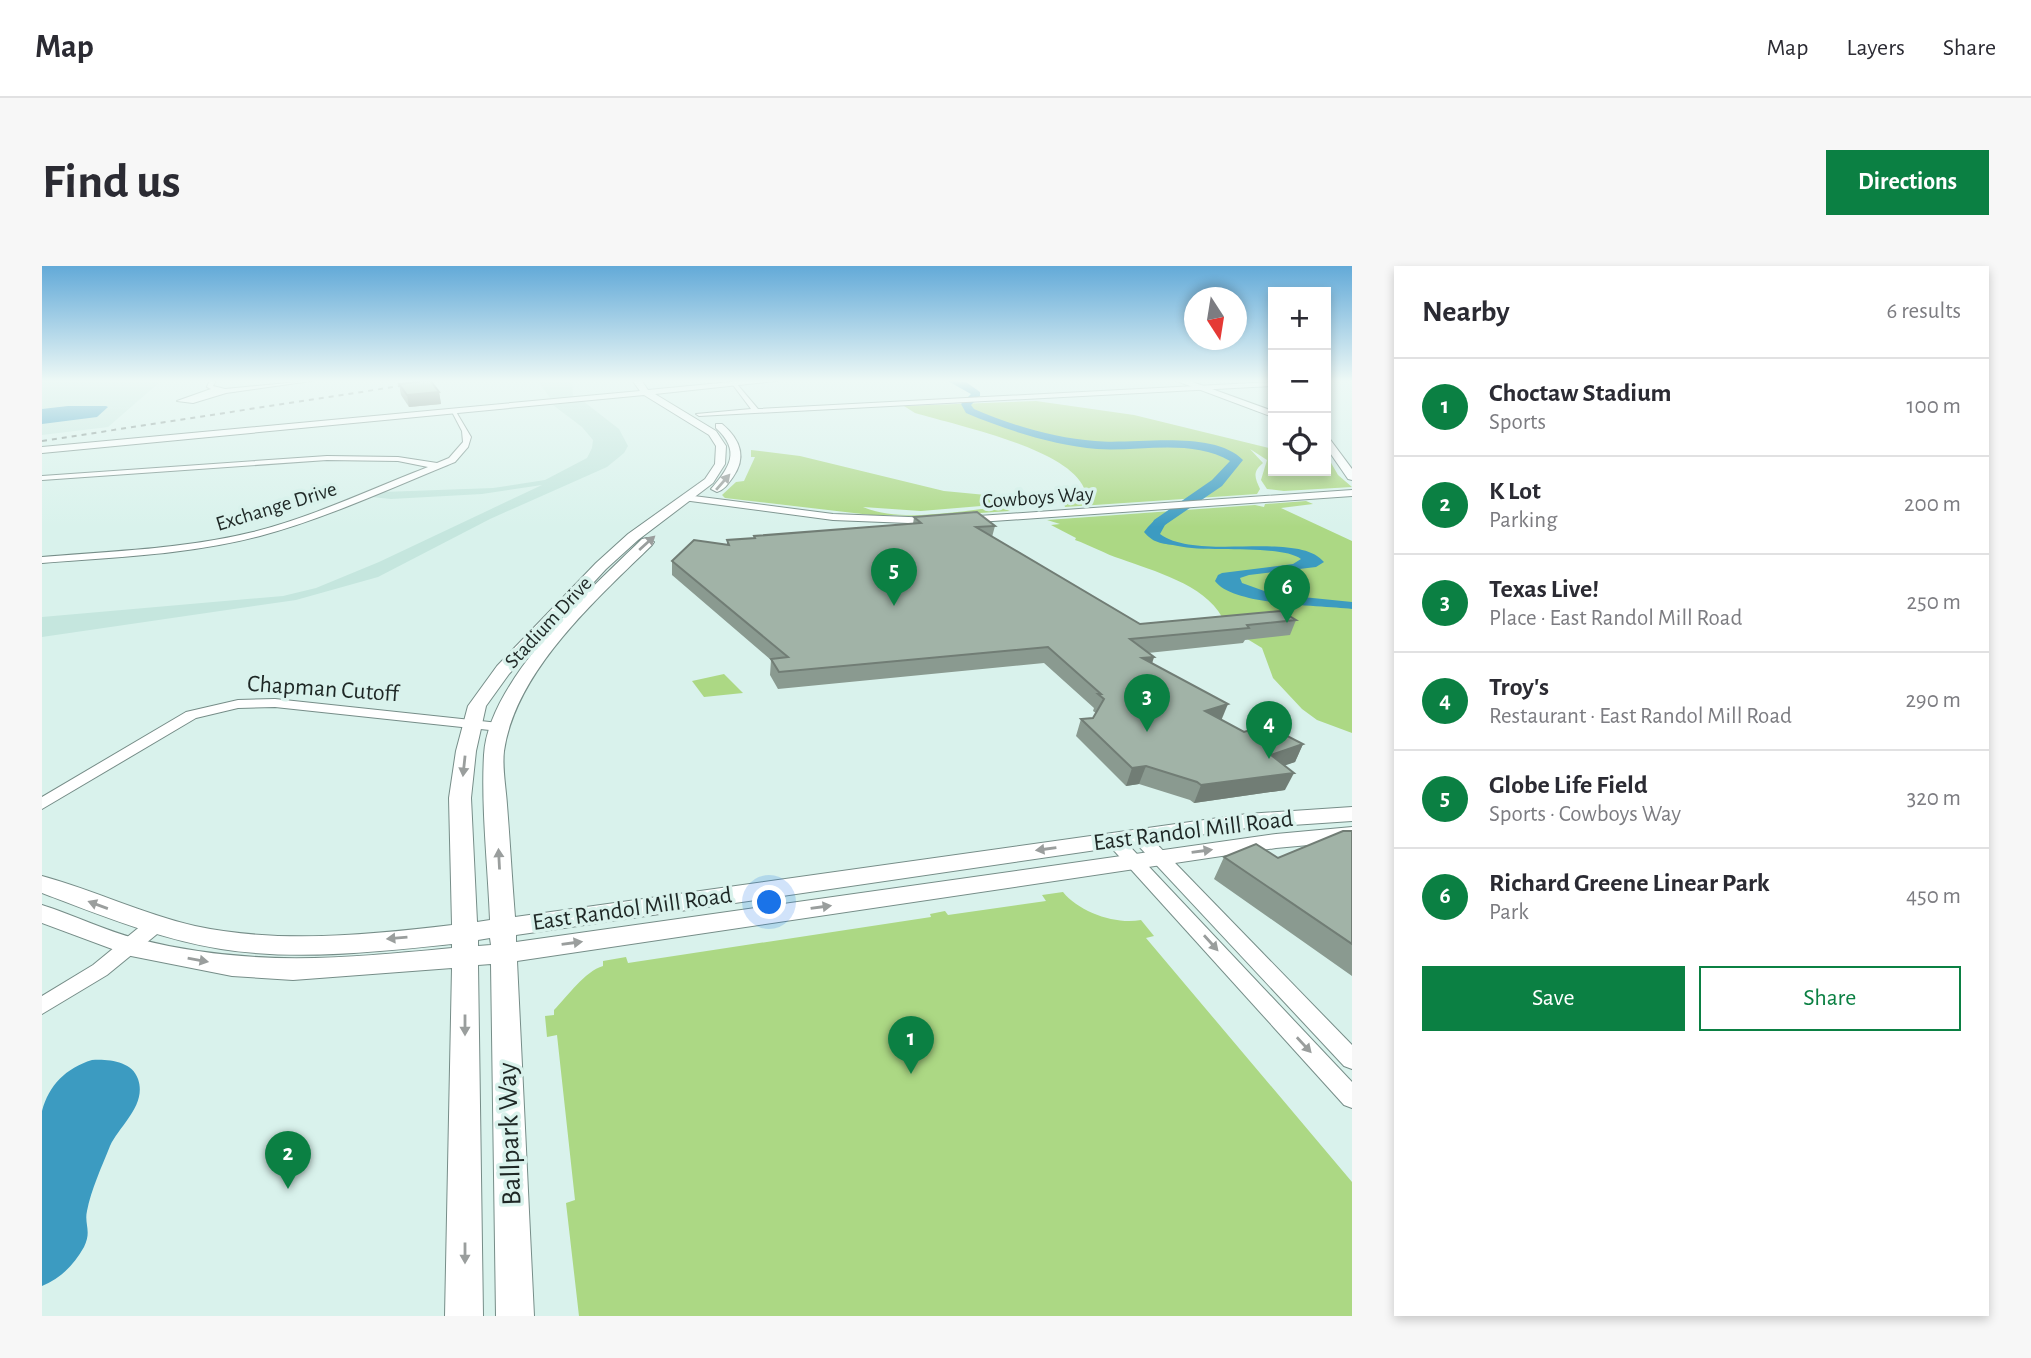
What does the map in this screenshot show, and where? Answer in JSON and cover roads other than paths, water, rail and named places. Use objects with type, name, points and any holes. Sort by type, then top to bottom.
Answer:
[{"type":"main road","points":[[42,450],[263,429]]},
{"type":"main road","points":[[707,429],[721,446],[735,446]]},
{"type":"main road","points":[[723,429],[735,446]]},
{"type":"main road","points":[[1331,432],[1341,439]]},
{"type":"main road","name":"Stadium Drive","points":[[465,944],[460,799],[477,706],[489,685],[609,558],[716,473],[720,464],[721,446]]},
{"type":"main road","name":"Stadium Drive","points":[[503,940],[494,753],[499,727],[519,685],[571,620],[651,538],[704,501],[728,479],[736,465],[738,451],[735,446]]},
{"type":"main road","points":[[1331,447],[1352,477]]},
{"type":"main road","points":[[552,618],[571,620]]},
{"type":"main road","name":"East Randol Mill Road","points":[[503,940],[1139,836],[1269,818],[1352,814]]},
{"type":"main road","name":"East Randol Mill Road","points":[[42,914],[131,947],[232,966],[293,970],[465,944],[1276,841],[1352,834]]},
{"type":"main road","name":"East Randol Mill Road","points":[[42,884],[155,925],[247,943],[465,944]]},
{"type":"main road","name":"Ballpark Way","points":[[503,940],[515,1316]]},
{"type":"main road","name":"Ballpark Way","points":[[464,1316],[465,944]]},
{"type":"street","name":"Exchange Drive","points":[[42,560],[166,550],[256,534],[305,519],[452,460],[464,451],[467,443],[465,429]]},
{"type":"street","points":[[42,478],[327,458],[398,459],[438,466]]},
{"type":"street","name":"Cowboys Way","points":[[686,498],[884,521],[960,520],[1352,493]]},
{"type":"street","name":"Chapman Cutoff","points":[[42,804],[191,715],[214,708],[252,702],[275,703],[499,727]]},
{"type":"street","points":[[1139,836],[1352,1060]]},
{"type":"street","points":[[1114,840],[1352,1098]]},
{"type":"street","points":[[42,1006],[78,985],[131,947],[155,925]]},
{"type":"water","points":[[1181,511],[1160,529],[1160,534],[1177,542],[1198,546],[1293,548],[1311,553],[1324,562],[1316,567],[1249,575],[1240,578],[1242,583],[1273,594],[1352,602],[1352,609],[1258,600],[1225,589],[1215,581],[1222,573],[1293,564],[1301,559],[1291,554],[1261,550],[1191,548],[1164,544],[1144,532],[1160,517]]},
{"type":"water","points":[[92,1060],[112,1061],[131,1068],[138,1079],[139,1097],[136,1106],[114,1138],[94,1186],[87,1211],[88,1232],[84,1247],[66,1270],[42,1286],[42,1111],[49,1093],[60,1079],[74,1068]]},
{"type":"waterway","points":[[1022,429],[1095,445],[1190,445],[1225,453],[1237,460],[1217,483],[1159,523],[1155,531]]},
{"type":"railway","points":[[42,441],[120,429]]},
{"type":"place","name":"Globe Life Field","points":[[894,606]]},
{"type":"place","name":"Richard Greene Linear Park","points":[[1287,623]]},
{"type":"place","name":"Texas Live!","points":[[1147,732]]},
{"type":"place","name":"Troy's","points":[[1269,759]]},
{"type":"place","name":"Choctaw Stadium","points":[[911,1074]]},
{"type":"place","name":"K Lot","points":[[288,1189]]}]
